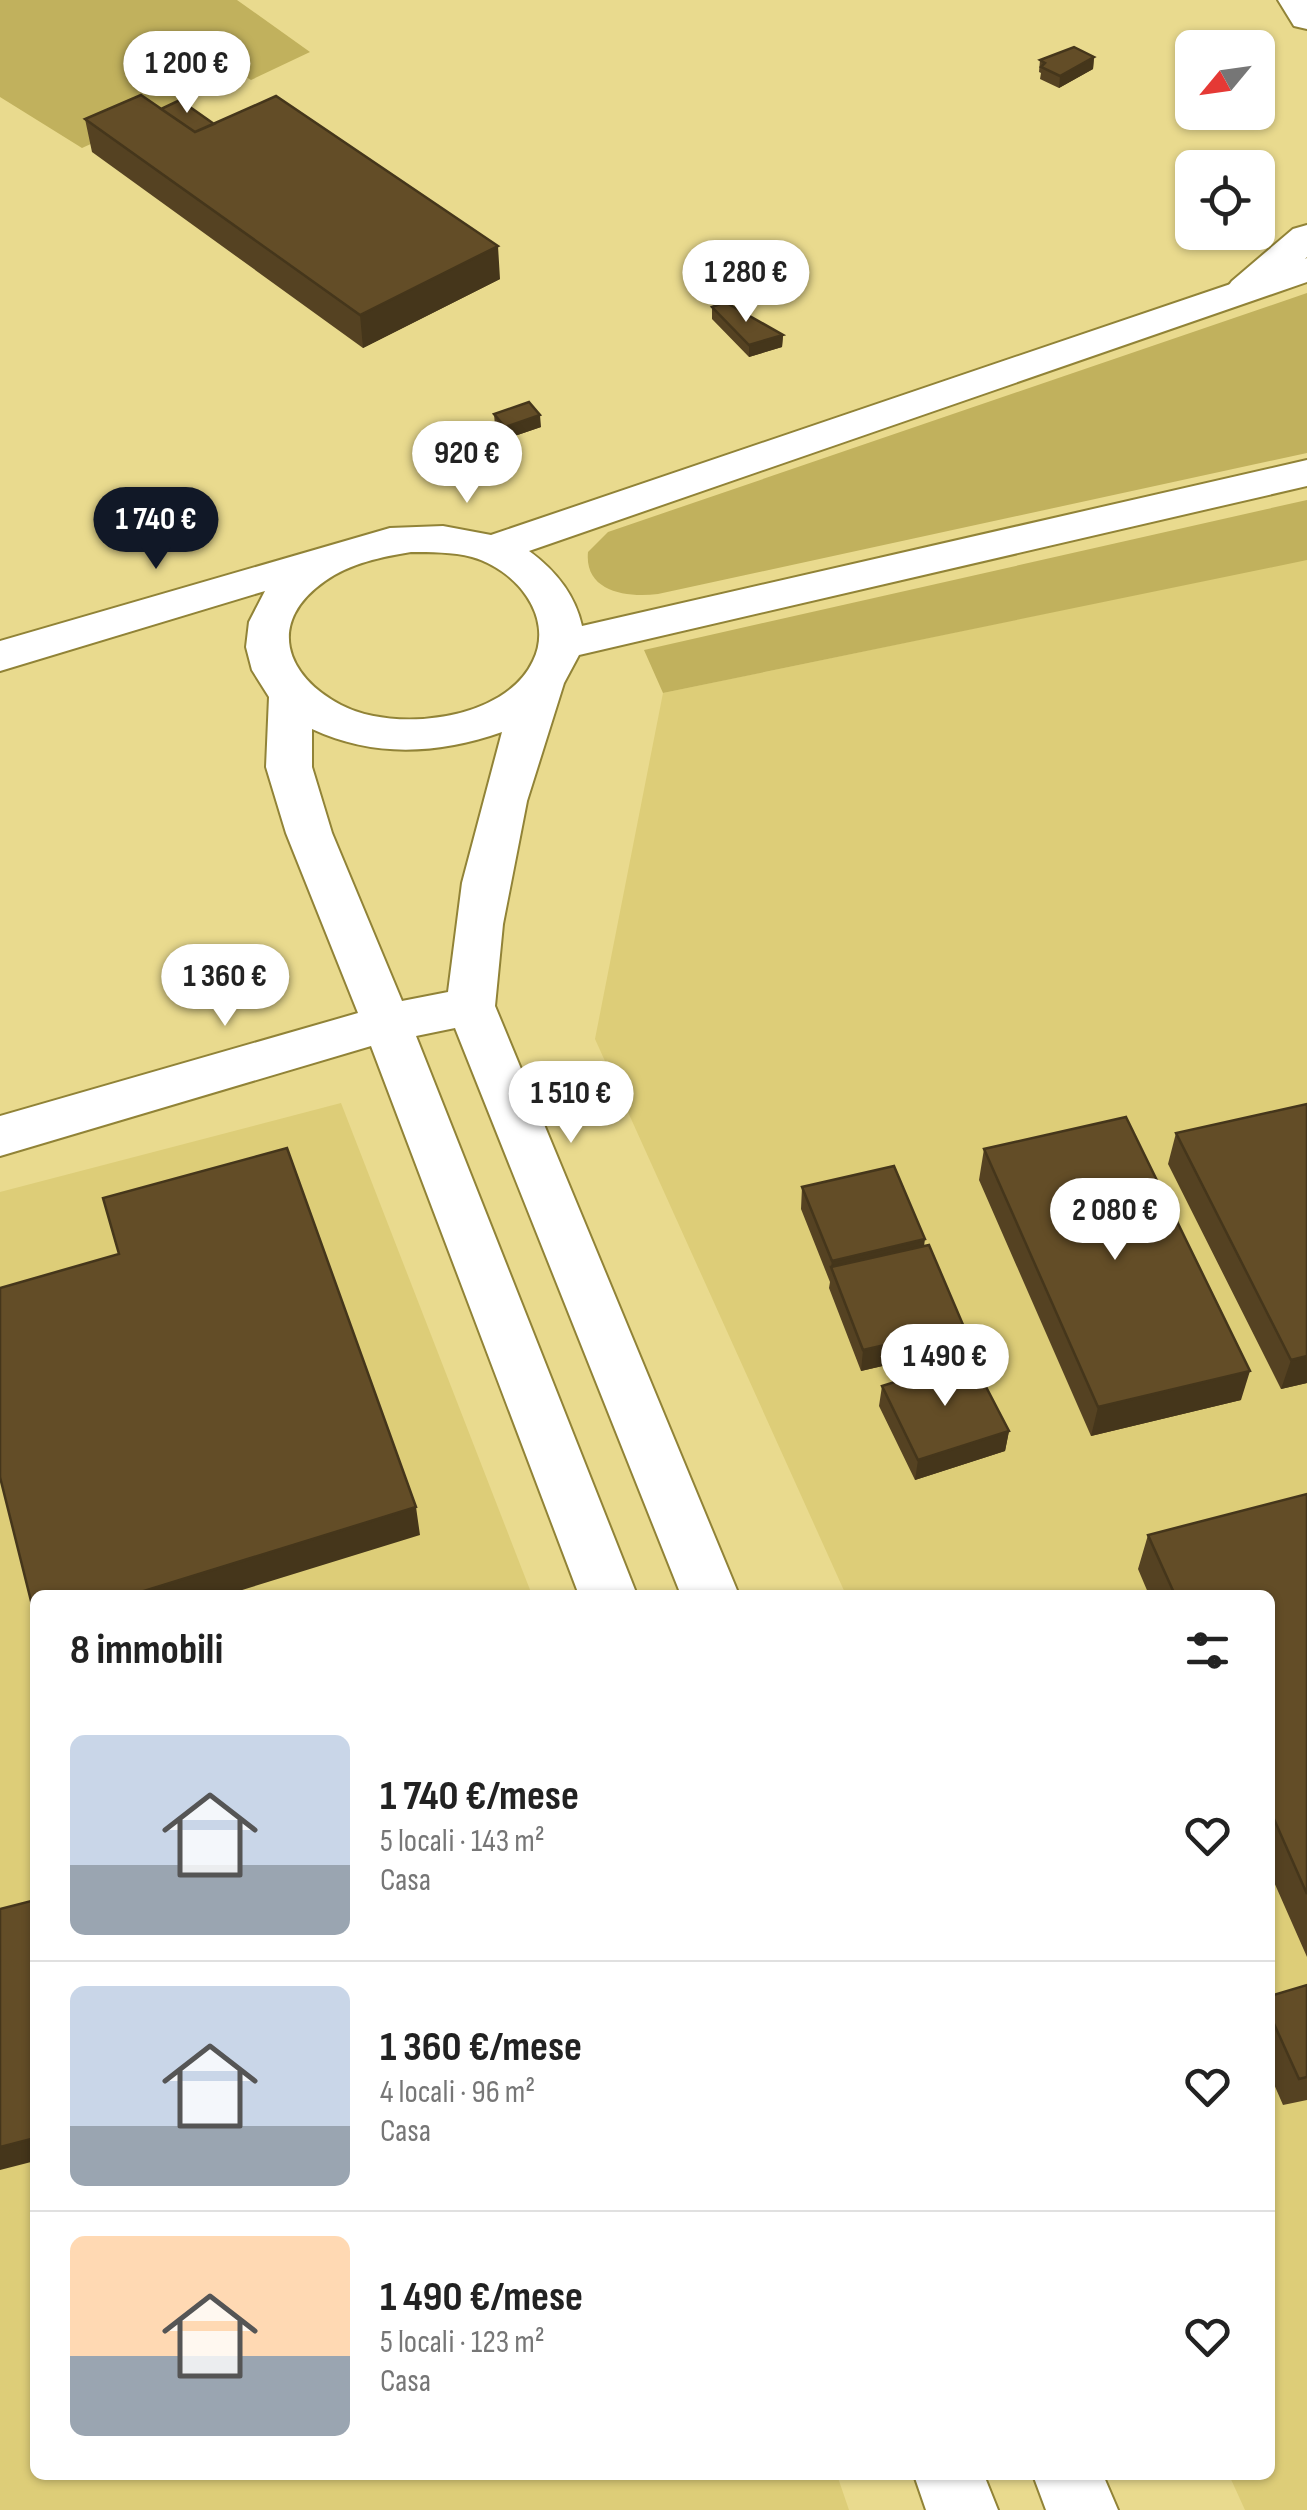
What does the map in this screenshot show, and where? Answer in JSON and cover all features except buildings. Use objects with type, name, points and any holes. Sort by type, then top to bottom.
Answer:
[{"type":"main road","points":[[1296,0],[1307,18]]},
{"type":"main road","points":[[1246,289],[1307,237]]},
{"type":"street","points":[[492,550],[1307,269]]},
{"type":"street","points":[[332,557],[299,579],[276,606],[266,636],[271,668],[290,696],[324,718],[368,732],[418,736],[482,722],[510,709],[552,664],[1307,473]]},
{"type":"street","points":[[0,656],[370,544],[412,538],[454,540],[492,550],[525,566],[548,590],[561,616],[552,664],[513,760],[473,956],[471,1006],[708,1590]]},
{"type":"street","points":[[290,696],[288,766],[309,832],[606,1590]]},
{"type":"street","points":[[0,1136],[387,1023],[471,1006]]},
{"type":"street","points":[[950,2480],[962,2510]]},
{"type":"street","points":[[1070,2480],[1082,2510]]},
{"type":"shaded area","points":[[0,0],[237,0],[310,52],[251,80],[235,70],[180,95],[187,100],[82,148],[0,97]]},
{"type":"shaded area","points":[[1307,293],[1307,453],[658,594],[633,595],[610,590],[593,576],[588,552],[608,532]]},
{"type":"shaded area","points":[[1307,500],[1307,560],[663,693],[644,650]]},
{"type":"shaded area","points":[[1307,559],[1307,2510],[1245,2510],[1231,2480],[1275,2480],[1275,1590],[844,1590],[595,1039],[663,693]]},
{"type":"shaded area","points":[[341,1103],[530,1590],[30,1590],[30,2480],[839,2480],[849,2510],[0,2510],[0,1192]]}]
